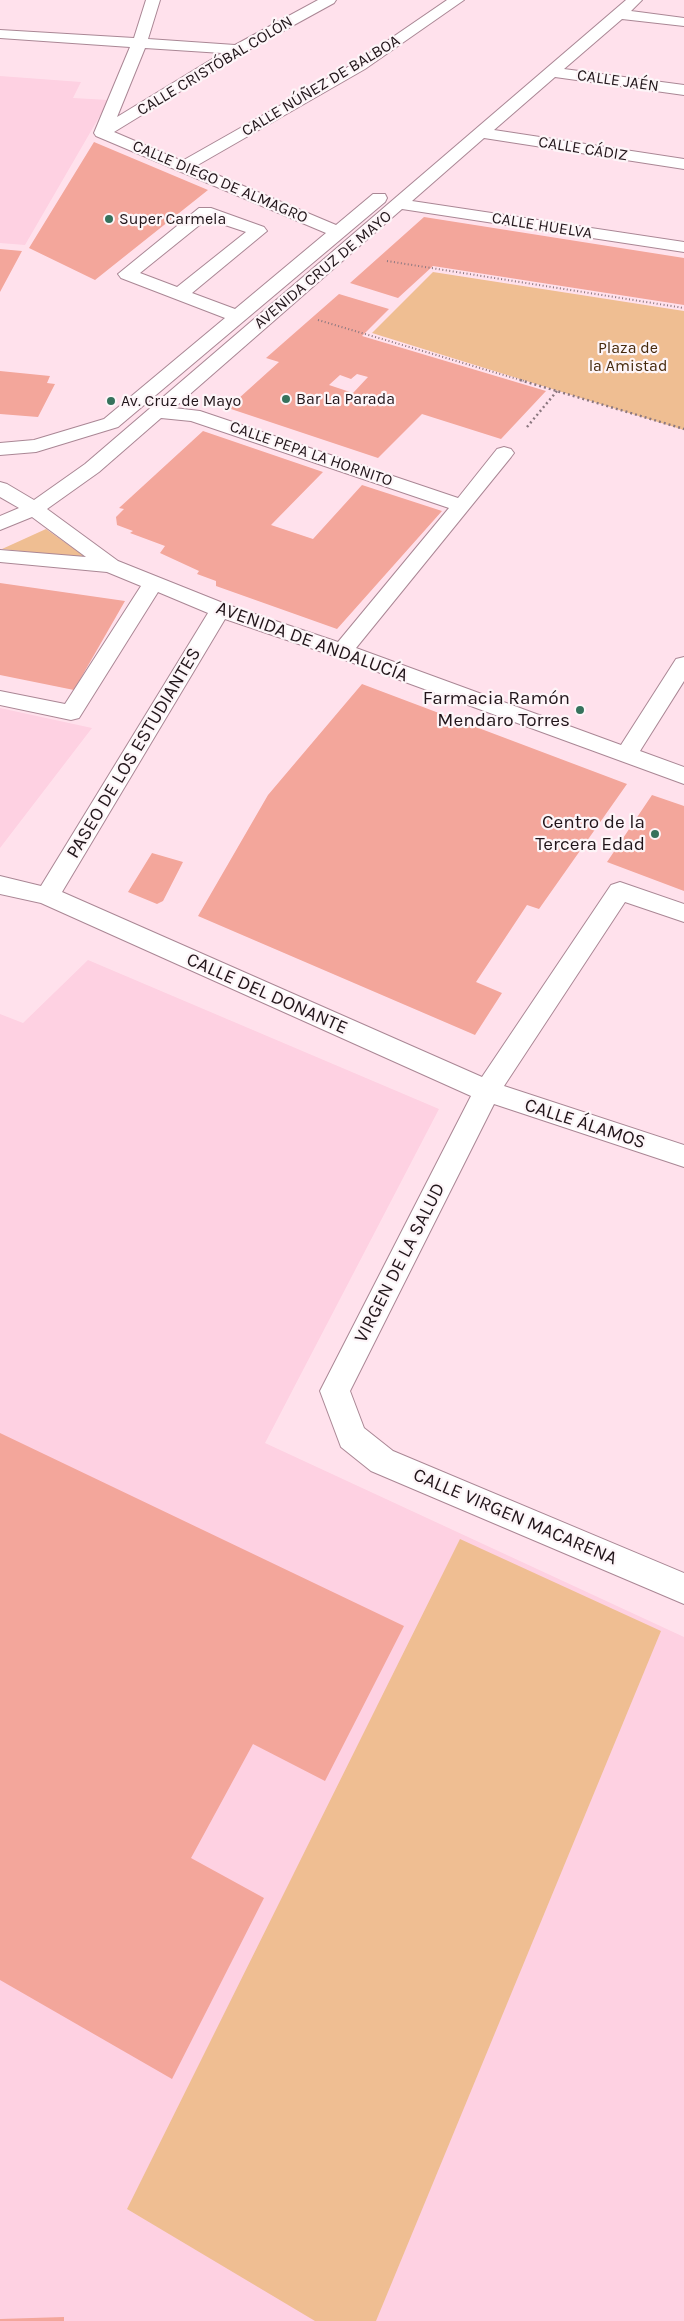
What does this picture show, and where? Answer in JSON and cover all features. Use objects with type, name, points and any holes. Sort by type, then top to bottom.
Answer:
[{"type":"street","points":[[102,133],[139,45],[153,0]]},
{"type":"street","name":"CALLE CRISTÓBAL COLÓN","points":[[102,133],[238,50],[329,0]]},
{"type":"street","name":"CALLE NÚÑEZ DE BALBOA","points":[[183,167],[360,66],[457,0]]},
{"type":"street","name":"AVENIDA CRUZ DE MAYO","points":[[0,449],[36,446],[110,423],[236,316],[615,7],[635,0]]},
{"type":"street","points":[[615,7],[684,22]]},
{"type":"street","name":"AVENIDA CRUZ DE MAYO","points":[[0,524],[34,509],[92,468],[482,133],[551,72],[615,7]]},
{"type":"street","points":[[0,34],[139,45],[238,50]]},
{"type":"street","name":"CALLE JAÉN","points":[[551,72],[684,90]]},
{"type":"street","name":"CALLE DIEGO DE ALMAGRO","points":[[102,133],[338,232]]},
{"type":"street","name":"CALLE CÁDIZ","points":[[482,133],[684,164]]},
{"type":"street","name":"CALLE HUELVA","points":[[400,204],[684,247]]},
{"type":"street","points":[[178,294],[258,231],[205,212],[128,274],[178,294],[236,316]]},
{"type":"street","name":"CALLE PEPA LA HORNITO","points":[[158,412],[193,415],[462,506]]},
{"type":"street","points":[[342,651],[504,453]]},
{"type":"street","name":"AVENIDA DE ANDALUCÍA","points":[[0,488],[34,509],[111,566],[220,610],[342,651],[684,776]]},
{"type":"street","name":"AVENIDA DE ANDALUCÍA","points":[[0,556],[111,566]]},
{"type":"street","points":[[0,698],[71,713],[153,583]]},
{"type":"street","name":"PASEO DE LOS ESTUDIANTES","points":[[47,896],[220,610]]},
{"type":"street","points":[[626,755],[684,664]]},
{"type":"street","name":"CALLE DEL DONANTE","points":[[0,885],[47,896],[487,1091]]},
{"type":"street","name":"VIRGEN DE LA SALUD","points":[[352,1437],[335,1391],[487,1091],[620,891],[684,913]]},
{"type":"street","name":"CALLE ÁLAMOS","points":[[487,1091],[684,1156]]},
{"type":"street","name":"CALLE VIRGEN MACARENA","points":[[352,1437],[382,1461],[684,1589]]},
{"type":"path","points":[[342,254],[684,308]]},
{"type":"path","points":[[278,308],[684,430]]},
{"type":"path","points":[[504,453],[558,391]]},
{"type":"shaded area","points":[[0,76],[81,82],[73,98],[109,100],[25,245],[0,243]]},
{"type":"shaded area","points":[[0,708],[92,728],[0,848]]},
{"type":"shaded area","points":[[88,960],[439,1109],[265,1443],[684,1637],[684,2321],[0,2321],[0,1014],[23,1023]]},
{"type":"green space","name":"Plaza de la Amistad","points":[[433,272],[684,311],[684,430],[372,333]]},
{"type":"green space","points":[[46,529],[87,558],[2,549]]},
{"type":"green space","points":[[460,1539],[661,1631],[376,2321],[315,2321],[127,2209]]},
{"type":"building","name":"Super Carmela","points":[[94,142],[208,190],[95,280],[29,248]]},
{"type":"building","points":[[424,217],[684,258],[684,305],[433,266],[398,298],[350,283]]},
{"type":"building","points":[[0,249],[22,251],[0,292]]},
{"type":"building","points":[[339,294],[389,309],[362,336],[546,391],[501,439],[422,414],[378,458],[228,408],[279,362],[266,358]],"holes":[[[357,374],[368,377],[353,393],[329,385],[340,375],[351,379]]]},
{"type":"building","points":[[0,371],[50,376],[47,383],[55,384],[38,417],[0,414]]},
{"type":"building","points":[[203,431],[323,472],[271,525],[313,539],[362,485],[442,511],[337,629],[216,586],[216,581],[197,574],[199,571],[160,553],[165,546],[130,533],[133,531],[117,525],[116,517],[124,509],[119,508]]},
{"type":"building","points":[[0,583],[125,601],[74,690],[0,675]]},
{"type":"building","points":[[362,684],[627,784],[539,909],[527,905],[476,982],[502,993],[475,1035],[198,916],[268,795]]},
{"type":"building","name":"Centro de la Tercera Edad","points":[[652,795],[684,806],[684,891],[607,862]]},
{"type":"building","points":[[152,853],[183,862],[163,901],[157,904],[128,892]]},
{"type":"building","points":[[0,1433],[404,1626],[325,1781],[253,1744],[191,1858],[264,1898],[172,2079],[0,1980]]},
{"type":"building","points":[[64,2317],[64,2321],[0,2321],[0,2319]]},
{"type":"place","name":"Super Carmela","points":[[109,219]]},
{"type":"place","name":"Bar La Parada","points":[[286,399]]},
{"type":"place","name":"Av. Cruz de Mayo","points":[[111,401]]},
{"type":"place","name":"Farmacia Ramón Mendaro Torres","points":[[580,710]]},
{"type":"place","name":"Centro de la Tercera Edad","points":[[655,834]]}]
